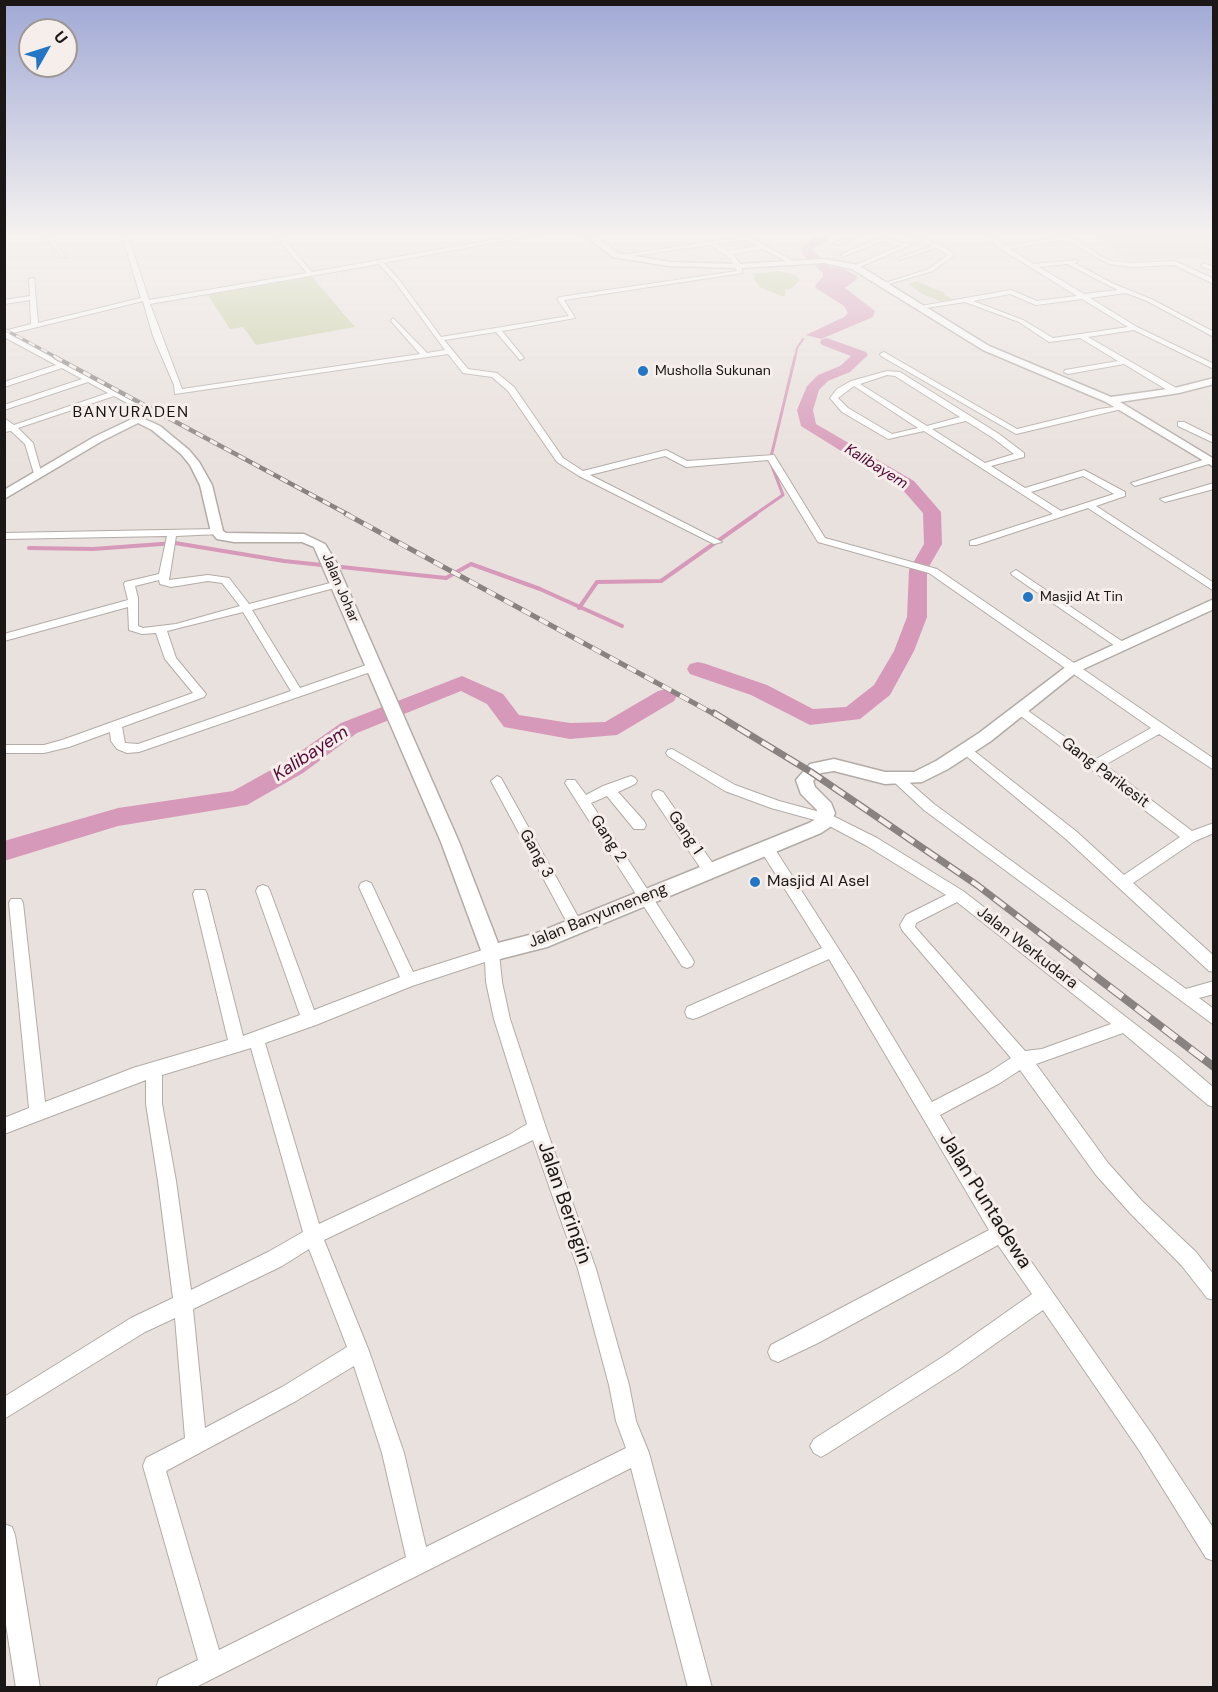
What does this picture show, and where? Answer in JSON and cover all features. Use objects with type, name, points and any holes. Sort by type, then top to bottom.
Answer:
[{"type":"street","points":[[34,312],[35,325]]},
{"type":"street","points":[[4,333],[95,312]]},
{"type":"street","points":[[149,312],[158,341],[178,385],[178,392],[449,352]]},
{"type":"street","points":[[420,312],[449,352],[468,373],[487,373],[501,379],[522,402],[560,460],[582,474],[717,542]]},
{"type":"street","points":[[439,339],[573,317],[569,312]]},
{"type":"street","points":[[927,312],[986,348],[1110,400],[1211,463]]},
{"type":"street","points":[[997,312],[1021,321],[1047,338],[1083,337],[1135,328]]},
{"type":"street","points":[[1108,312],[1135,328],[1214,367]]},
{"type":"street","points":[[1172,312],[1214,334]]},
{"type":"street","points":[[393,321],[424,354]]},
{"type":"street","points":[[498,330],[520,358]]},
{"type":"street","points":[[4,333],[115,393],[185,452],[195,464],[206,485],[217,532],[4,536]]},
{"type":"street","points":[[1083,337],[1175,391]]},
{"type":"street","points":[[884,354],[1016,432],[1099,411],[1122,408]]},
{"type":"street","points":[[1068,372],[1124,362]]},
{"type":"street","points":[[4,385],[63,365]]},
{"type":"street","points":[[966,418],[894,437],[884,435],[845,410],[834,398],[840,391],[854,383],[887,373],[897,374],[966,418],[1021,454],[983,466]]},
{"type":"street","points":[[4,408],[89,379]]},
{"type":"street","points":[[1110,400],[1175,391],[1214,381]]},
{"type":"street","points":[[854,383],[1060,514]]},
{"type":"street","points":[[4,430],[115,393]]},
{"type":"street","points":[[4,495],[142,415]]},
{"type":"street","points":[[4,420],[29,443],[38,475]]},
{"type":"street","points":[[1180,424],[1214,441]]},
{"type":"street","points":[[582,474],[666,453],[686,464],[772,457],[821,540],[933,571],[1214,766]]},
{"type":"street","points":[[973,543],[1211,463]]},
{"type":"street","points":[[1023,491],[1084,473],[1129,490]]},
{"type":"street","points":[[1165,499],[1214,486]]},
{"type":"street","points":[[1089,505],[1214,588]]},
{"type":"street","name":"Jalan Johar","points":[[217,532],[234,538],[310,539],[323,548],[450,842],[492,953]]},
{"type":"street","points":[[172,533],[164,582],[171,584],[208,578],[222,579],[230,584],[297,692]]},
{"type":"street","points":[[1016,573],[1122,646]]},
{"type":"street","points":[[164,576],[129,584],[133,602],[134,629],[161,630],[338,584]]},
{"type":"street","points":[[4,638],[133,602]]},
{"type":"street","points":[[826,818],[825,808],[807,790],[804,780],[816,768],[834,765],[898,779],[916,778],[965,750],[1020,711],[1072,669],[1214,603]]},
{"type":"street","points":[[4,749],[44,749],[116,727],[200,694],[171,658],[161,630]]},
{"type":"street","points":[[116,727],[117,741],[121,746],[127,749],[139,748],[217,723],[297,692],[375,666]]},
{"type":"street","name":"Gang Parikesit","points":[[1020,711],[1096,765],[1190,837]]},
{"type":"street","points":[[1096,765],[1160,728]]},
{"type":"street","points":[[965,750],[1072,836],[1214,966]]},
{"type":"street","name":"Jalan Werkudara","points":[[672,753],[730,788],[776,805],[826,818],[872,842],[958,895],[1173,1063],[1214,1099]]},
{"type":"street","points":[[898,779],[929,807],[1214,1018]]},
{"type":"street","name":"Gang 3","points":[[497,781],[576,926]]},
{"type":"street","points":[[584,801],[631,781]]},
{"type":"street","name":"Gang 2","points":[[571,783],[687,962]]},
{"type":"street","points":[[608,789],[639,825]]},
{"type":"street","name":"Gang 1","points":[[658,795],[711,872]]},
{"type":"street","name":"Jalan Banyumeneng","points":[[492,953],[527,945],[645,896],[711,872],[811,830],[826,818]]},
{"type":"street","points":[[1124,882],[1190,837],[1214,828]]},
{"type":"street","name":"Jalan Puntadewa","points":[[766,848],[930,1112],[1001,1233],[1146,1443],[1214,1550]]},
{"type":"street","points":[[366,886],[409,980]]},
{"type":"street","points":[[263,891],[310,1020]]},
{"type":"street","points":[[200,894],[237,1044]]},
{"type":"street","points":[[958,895],[911,919],[908,925],[909,930],[1022,1059],[1102,1169],[1136,1207],[1189,1259],[1214,1291]]},
{"type":"street","points":[[16,903],[38,1113]]},
{"type":"street","points":[[693,1012],[831,951]]},
{"type":"street","points":[[4,1126],[154,1070],[256,1039],[409,980],[492,953]]},
{"type":"street","name":"Jalan Beringin","points":[[492,953],[494,982],[502,1019],[537,1128],[587,1269],[619,1385],[626,1421],[638,1453],[700,1688]]},
{"type":"street","points":[[1184,996],[1214,987]]},
{"type":"street","points":[[930,1112],[994,1078],[1022,1059],[1042,1056],[1124,1026]]},
{"type":"street","points":[[256,1039],[313,1236],[359,1351],[393,1453],[419,1564]]},
{"type":"street","points":[[154,1070],[156,1129],[167,1181],[183,1304],[196,1444]]},
{"type":"street","points":[[4,1409],[138,1325],[275,1259],[313,1236],[537,1128]]},
{"type":"street","points":[[778,1352],[1001,1233]]},
{"type":"street","points":[[821,1446],[951,1363],[1046,1296]]},
{"type":"street","points":[[212,1666],[154,1466],[290,1394],[359,1351]]},
{"type":"street","points":[[168,1688],[638,1453]]},
{"type":"street","points":[[4,1535],[28,1688]]},
{"type":"green space","points":[[219,312],[342,312],[355,327],[256,345],[243,327],[230,329]]},
{"type":"shaded area","points":[[875,312],[873,317],[821,339],[806,335],[844,317],[848,313]]},
{"type":"waterway","points":[[795,358],[797,348],[803,339]]},
{"type":"waterway","name":"Kalibayem","points":[[698,669],[759,690],[810,717],[852,714],[882,690],[904,651],[917,617],[918,570],[933,544],[932,512],[908,485],[809,426],[805,410],[812,389],[823,378],[845,369],[861,355],[827,342]]},
{"type":"waterway","points":[[754,515],[783,495],[770,461],[795,357]]},
{"type":"waterway","points":[[580,607],[597,582],[661,581],[756,514]]},
{"type":"waterway","points":[[29,548],[93,549],[175,543],[284,561],[446,578],[471,564],[540,589],[580,607]]},
{"type":"waterway","points":[[580,607],[622,626]]},
{"type":"waterway","name":"Kalibayem","points":[[4,851],[118,817],[238,799],[295,767],[349,728],[462,683],[495,699],[512,722],[570,731],[609,730],[666,696]]},
{"type":"railway","points":[[4,329],[58,358]]},
{"type":"railway","points":[[55,357],[349,515]]},
{"type":"railway","points":[[346,514],[716,715]]},
{"type":"railway","points":[[714,713],[811,772],[977,885],[1084,967]]},
{"type":"railway","points":[[1082,966],[1214,1067]]},
{"type":"place","name":"Musholla Sukunan","points":[[643,371]]},
{"type":"place","name":"Masjid At Tin","points":[[1028,597]]},
{"type":"place","name":"Masjid Al Asel","points":[[755,882]]},
{"type":"district","name":"BANYURADEN","points":[[131,413]]}]
